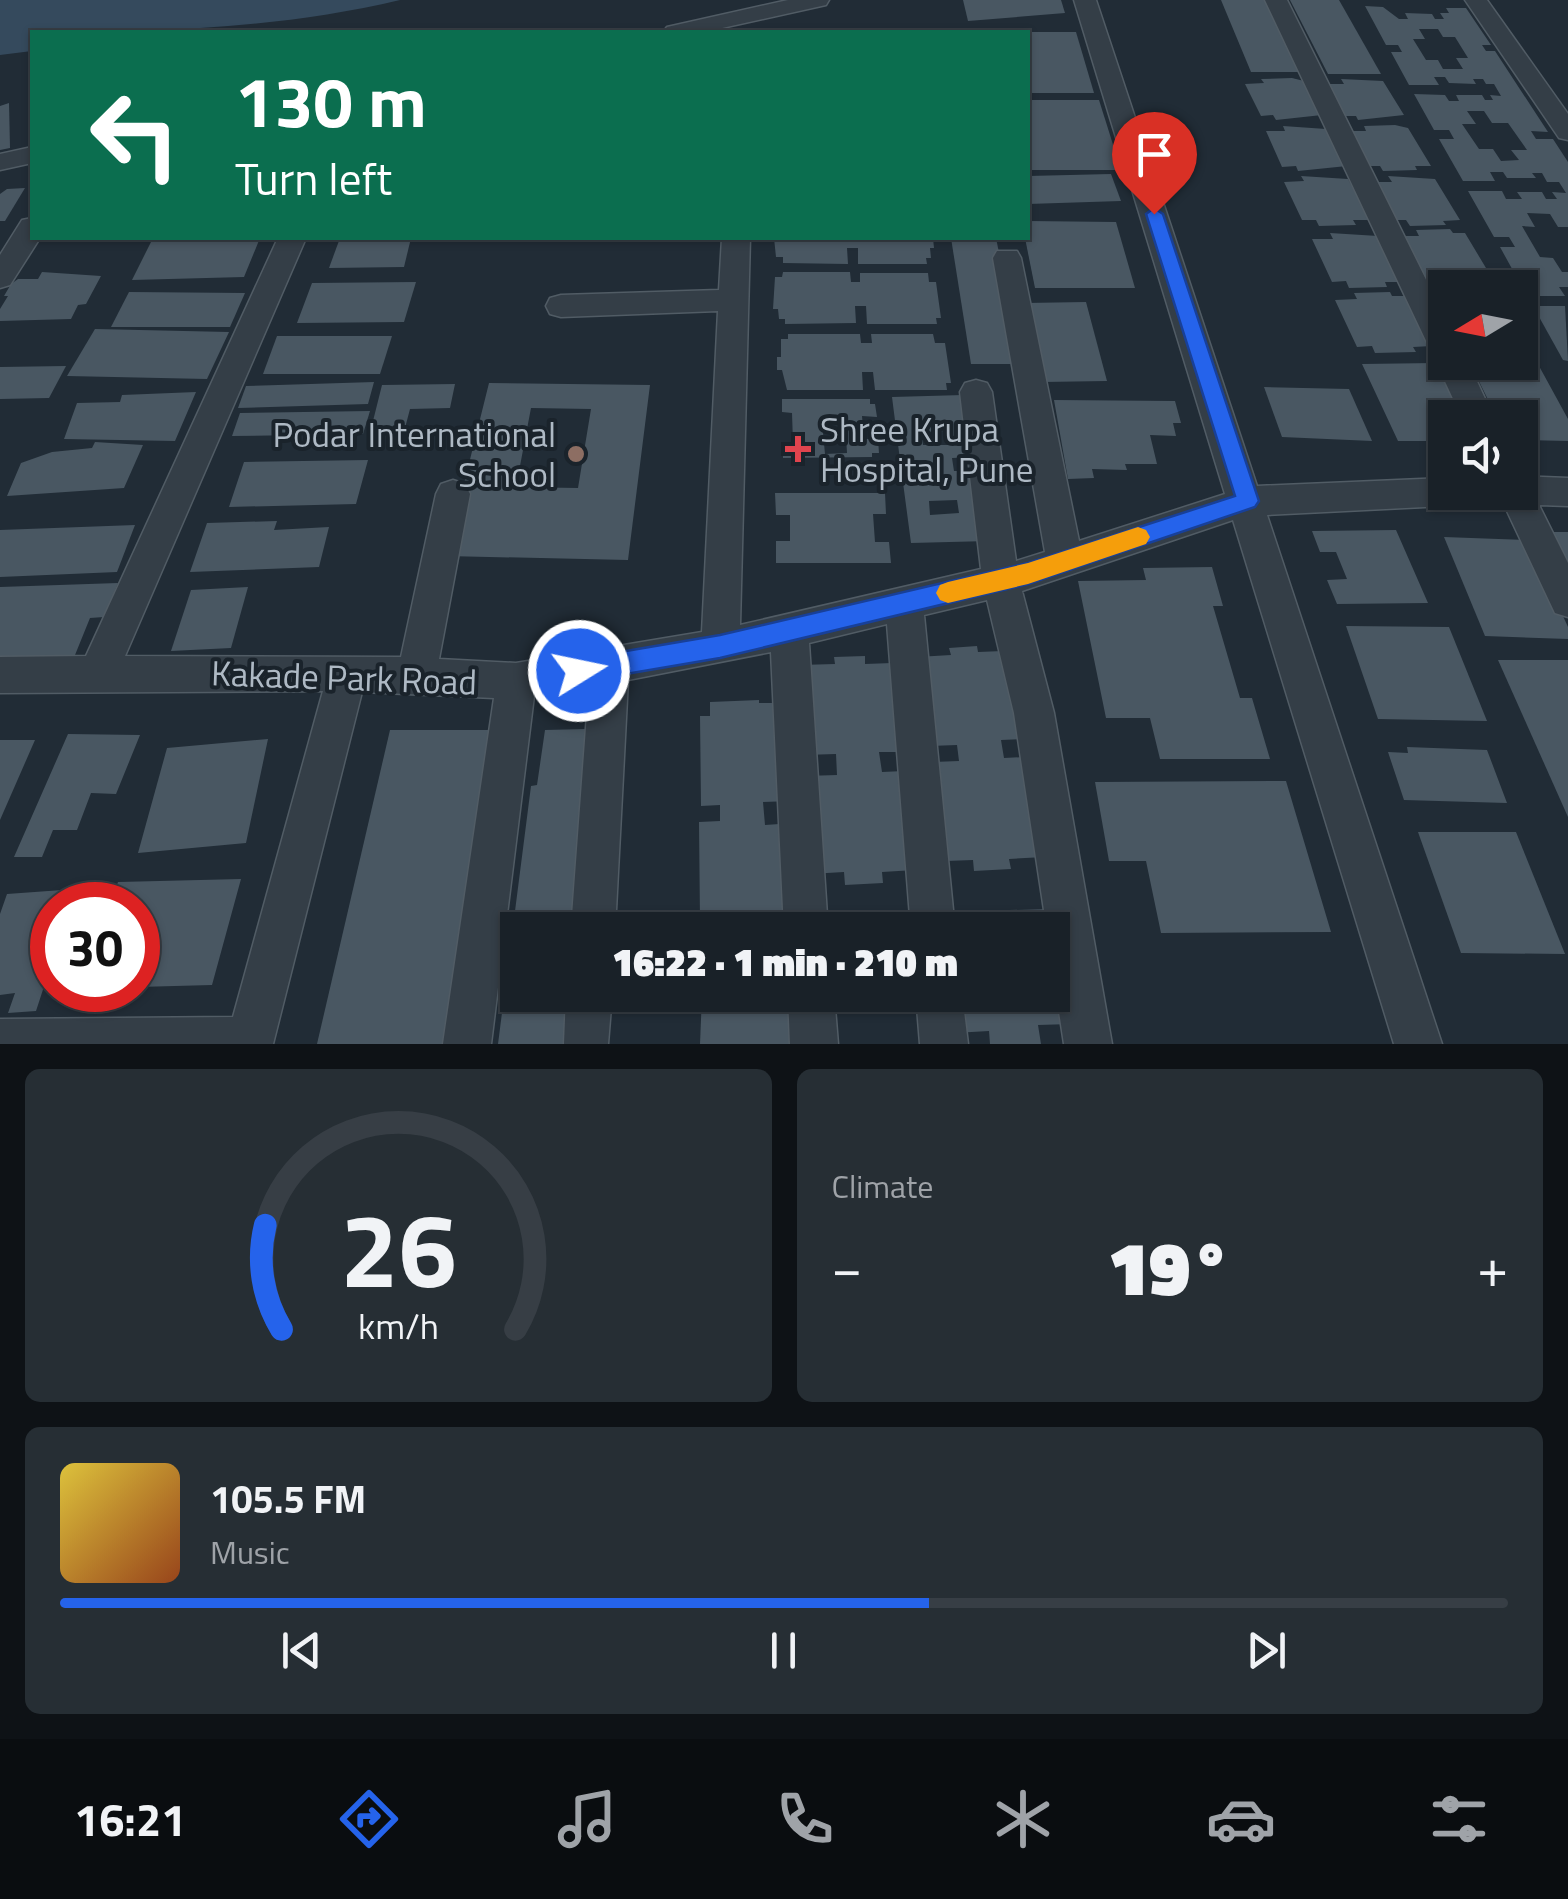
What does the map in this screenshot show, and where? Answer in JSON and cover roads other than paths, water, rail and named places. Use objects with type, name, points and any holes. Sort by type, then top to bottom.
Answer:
[{"type":"street","points":[[698,30],[744,26],[818,0]]},
{"type":"street","points":[[1085,0],[1248,501],[1418,1044]]},
{"type":"street","points":[[1276,0],[1428,314]]},
{"type":"street","points":[[1476,0],[1568,132]]},
{"type":"street","points":[[0,162],[30,155]]},
{"type":"street","points":[[0,278],[30,230]]},
{"type":"street","points":[[98,673],[291,240]]},
{"type":"street","points":[[720,647],[736,240]]},
{"type":"street","points":[[1007,258],[1065,561]]},
{"type":"street","points":[[561,306],[734,300]]},
{"type":"street","points":[[976,392],[1001,580],[1034,713],[1088,1044]]},
{"type":"street","points":[[1538,491],[1568,492]]},
{"type":"street","name":"Kakade Park Road","points":[[0,675],[347,673],[516,681],[720,647],[1001,580],[1248,501],[1428,493]]},
{"type":"street","points":[[416,679],[452,494]]},
{"type":"street","points":[[1526,510],[1568,601]]},
{"type":"street","points":[[904,603],[931,912]]},
{"type":"street","points":[[789,629],[805,912]]},
{"type":"street","points":[[594,912],[610,666]]},
{"type":"street","points":[[0,1044],[250,1042],[347,673]]},
{"type":"street","points":[[468,1044],[516,681]]},
{"type":"street","points":[[812,1012],[814,1044]]},
{"type":"street","points":[[941,1012],[944,1044]]},
{"type":"water","points":[[0,0],[400,0],[309,17],[217,27],[30,30],[30,51],[0,55]]},
{"type":"place","name":"Shree Krupa Hospital, Pune","points":[[798,449]]},
{"type":"place","name":"Podar International School","points":[[576,454]]}]
